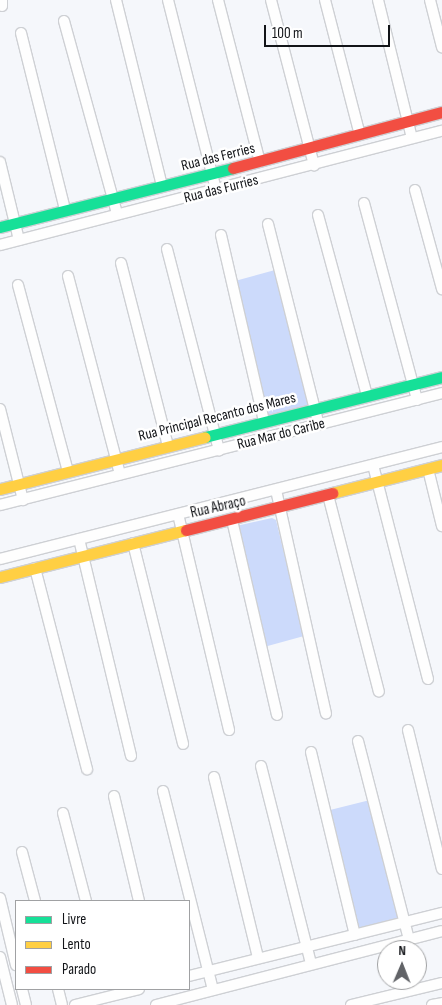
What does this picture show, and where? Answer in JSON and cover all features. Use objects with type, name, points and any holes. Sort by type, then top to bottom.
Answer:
[{"type":"street","points":[[116,0],[162,186]]},
{"type":"street","points":[[168,0],[216,190]]},
{"type":"street","points":[[218,0],[260,162]]},
{"type":"street","points":[[271,0],[314,165]]},
{"type":"street","points":[[325,0],[360,135]]},
{"type":"street","points":[[378,0],[412,138]]},
{"type":"street","points":[[430,0],[442,47]]},
{"type":"street","points":[[64,21],[117,214]]},
{"type":"street","points":[[21,33],[65,210]]},
{"type":"street","name":"Rua das Ferries","points":[[0,227],[260,162],[442,112]]},
{"type":"street","name":"Rua das Furries","points":[[0,245],[442,131]]},
{"type":"street","points":[[0,162],[19,240]]},
{"type":"street","points":[[415,190],[442,289]]},
{"type":"street","points":[[364,203],[417,400]]},
{"type":"street","points":[[318,215],[367,395]]},
{"type":"street","points":[[268,224],[319,425]]},
{"type":"street","points":[[221,235],[264,421]]},
{"type":"street","points":[[166,248],[219,450]]},
{"type":"street","points":[[121,263],[168,446]]},
{"type":"street","points":[[68,276],[120,474]]},
{"type":"street","points":[[18,285],[68,471]]},
{"type":"street","name":"Rua Principal Recanto dos Mares","points":[[0,489],[116,458],[442,377]]},
{"type":"street","name":"Rua Mar do Caribe","points":[[0,505],[442,393]]},
{"type":"street","points":[[0,409],[23,500]]},
{"type":"street","name":"Rua Abraço","points":[[0,559],[442,448]]},
{"type":"street","points":[[373,465],[428,679]]},
{"type":"street","name":"Rua Abraço","points":[[0,577],[232,520],[442,465]]},
{"type":"street","points":[[428,469],[442,526]]},
{"type":"street","points":[[276,490],[326,713]]},
{"type":"street","points":[[328,495],[379,692]]},
{"type":"street","points":[[178,514],[229,730]]},
{"type":"street","points":[[232,520],[277,715]]},
{"type":"street","points":[[80,539],[131,756]]},
{"type":"street","points":[[133,543],[182,744]]},
{"type":"street","points":[[35,568],[87,769]]},
{"type":"street","points":[[408,730],[442,869]]},
{"type":"street","points":[[358,741],[409,939]]},
{"type":"street","points":[[311,752],[355,935]]},
{"type":"street","points":[[261,766],[311,964]]},
{"type":"street","points":[[214,777],[258,958]]},
{"type":"street","points":[[163,792],[213,990]]},
{"type":"street","points":[[114,796],[139,900]]},
{"type":"street","points":[[63,813],[86,900]]},
{"type":"street","points":[[22,852],[35,900]]},
{"type":"street","points":[[0,898],[15,961]]},
{"type":"street","points":[[190,976],[442,913]]},
{"type":"street","points":[[156,1005],[442,931]]},
{"type":"street","points":[[0,957],[12,1005]]},
{"type":"street","points":[[351,1005],[374,1002],[442,983]]},
{"type":"street","points":[[22,990],[26,1005]]},
{"type":"street","points":[[58,990],[62,1005]]},
{"type":"street","points":[[75,1005],[135,990]]},
{"type":"street","points":[[432,1005],[442,1003]]},
{"type":"shaded area","points":[[275,270],[309,405],[271,416],[268,414],[235,281]]},
{"type":"shaded area","points":[[272,518],[276,520],[304,636],[264,647],[236,526]]},
{"type":"shaded area","points":[[370,800],[398,918],[397,921],[361,929],[357,927],[330,810]]},
{"type":"traffic: fast","points":[[0,227],[233,168]]},
{"type":"traffic: fast","points":[[205,437],[442,377]]},
{"type":"traffic: slow","points":[[0,489],[205,437]]},
{"type":"traffic: slow","points":[[332,493],[442,465]]},
{"type":"traffic: slow","points":[[0,577],[186,530]]},
{"type":"traffic: jam","points":[[233,168],[442,112]]},
{"type":"traffic: jam","points":[[186,530],[332,493]]}]
